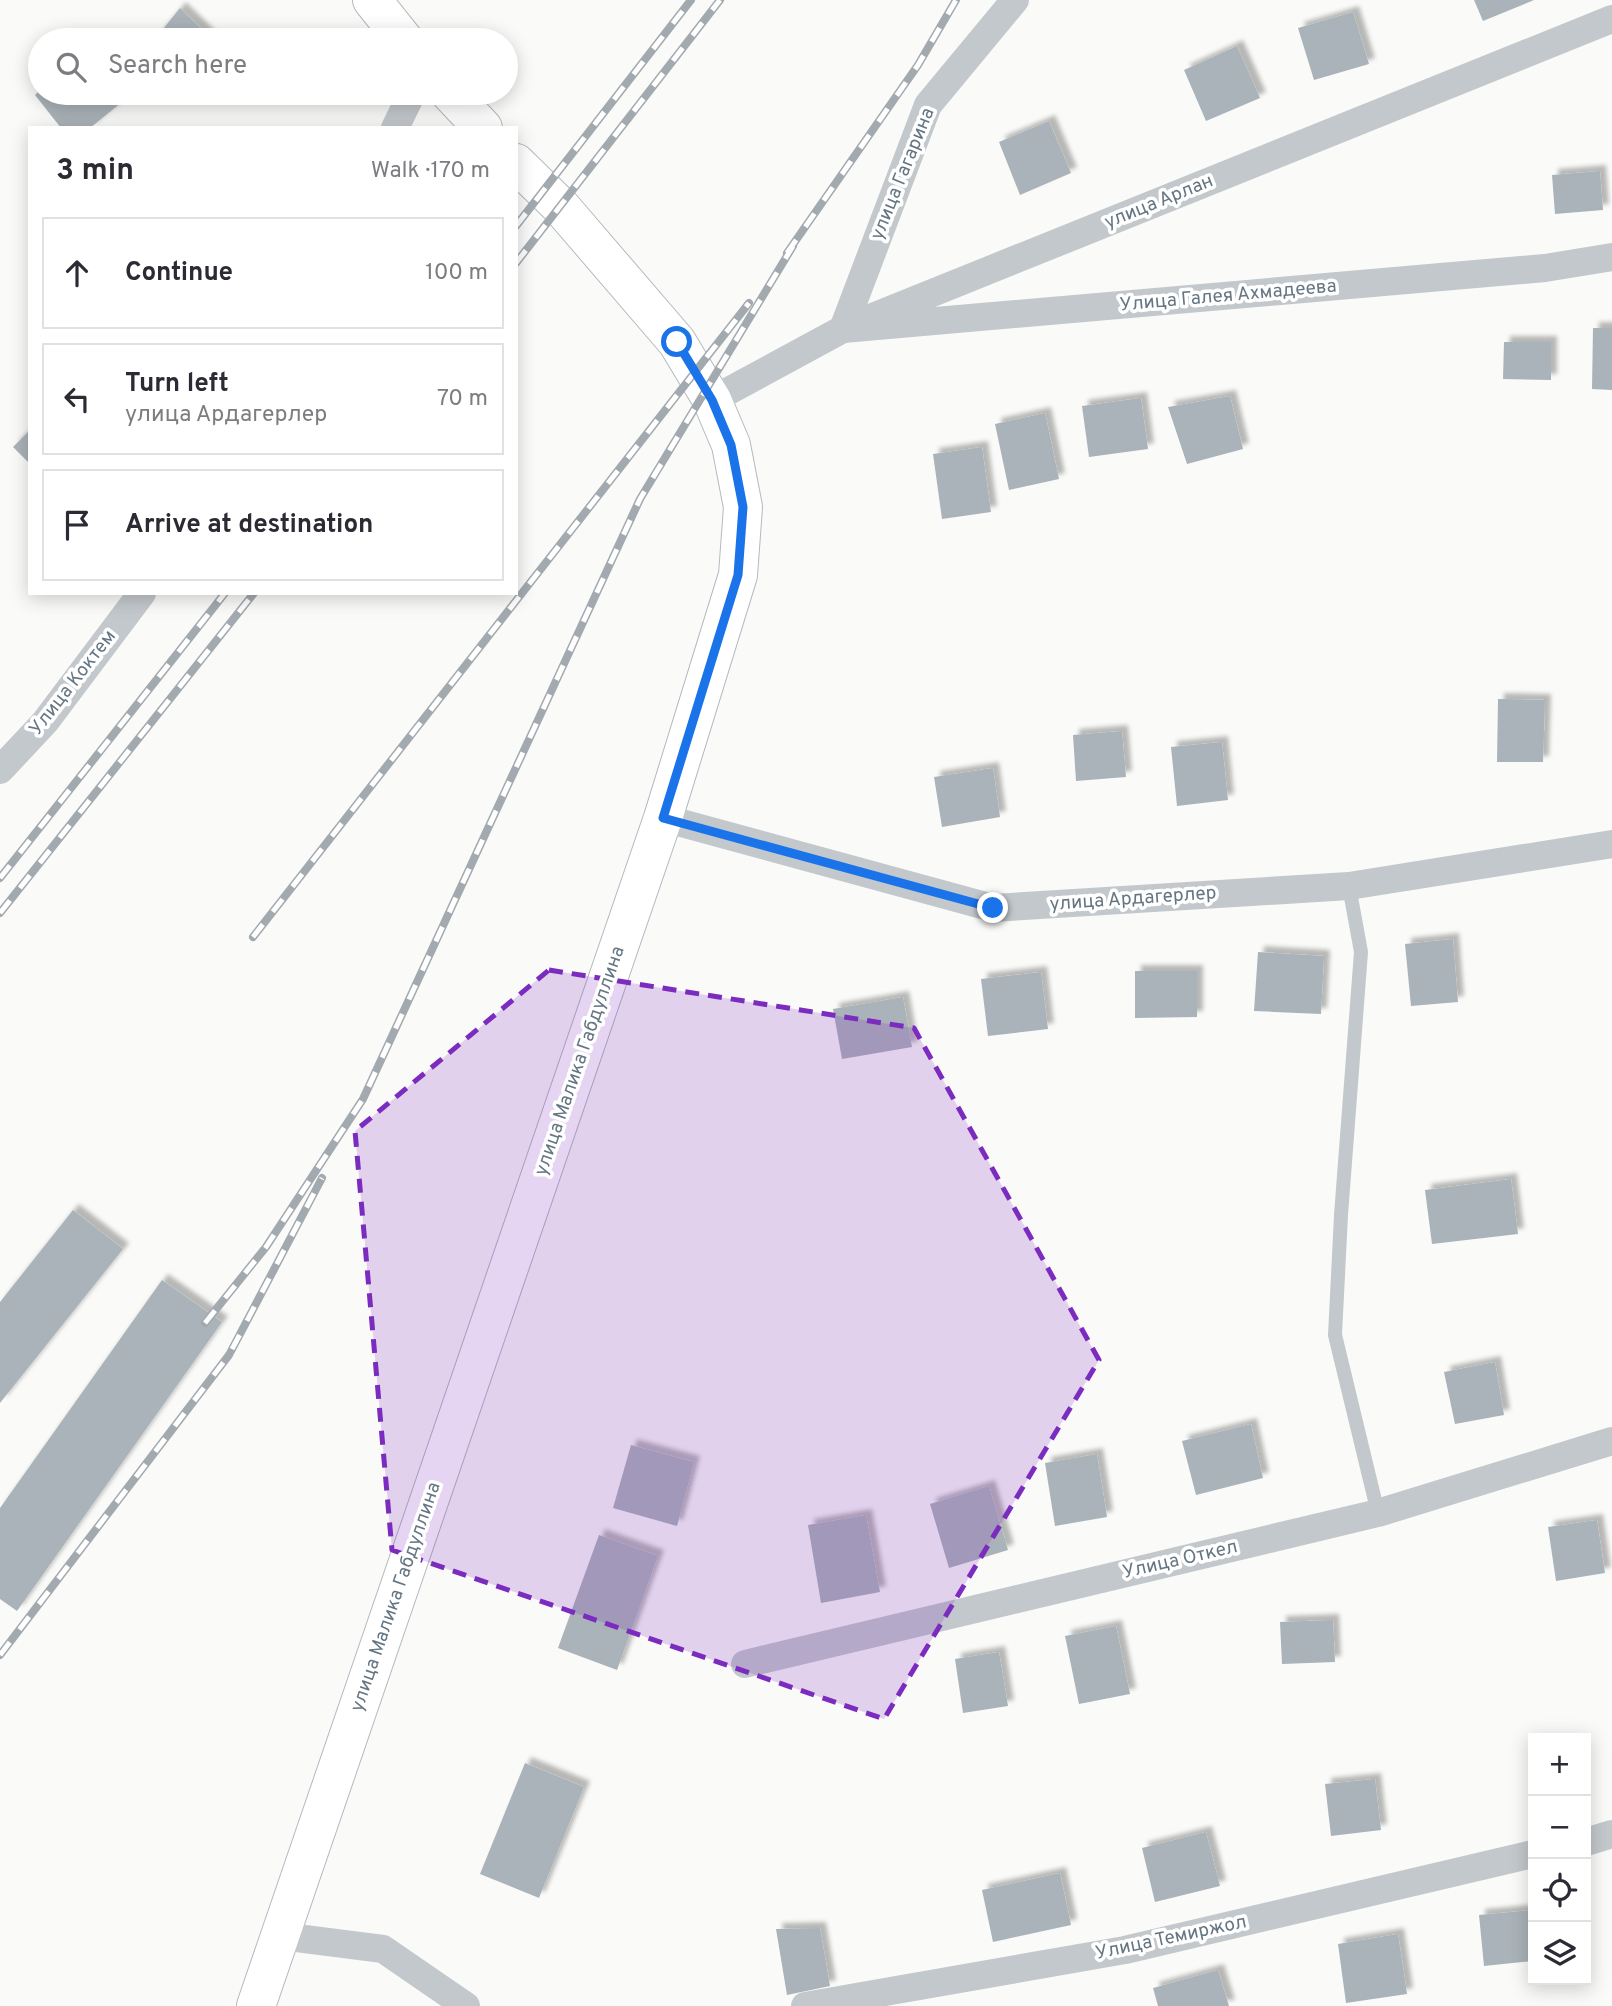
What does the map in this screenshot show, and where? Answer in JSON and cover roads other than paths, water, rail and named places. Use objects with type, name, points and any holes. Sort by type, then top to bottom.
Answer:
[{"type":"main road","points":[[372,0],[394,28]]},
{"type":"main road","points":[[461,105],[481,126]]},
{"type":"main road","name":"улица Малика Габдуллина","points":[[256,2006],[663,818],[738,575],[743,507],[731,445],[712,400],[677,342],[561,207],[518,165]]},
{"type":"street","name":"улица Гагарина","points":[[843,329],[928,105],[1015,0]]},
{"type":"street","name":"улица Арлан","points":[[712,400],[843,329],[1612,19]]},
{"type":"street","points":[[397,126],[407,105]]},
{"type":"street","name":"Улица Галея Ахмадеева","points":[[843,329],[1545,268],[1612,257]]},
{"type":"street","name":"Улица Коктем","points":[[0,770],[46,722],[141,595]]},
{"type":"street","name":"улица Ардагерлер","points":[[663,818],[993,908],[1349,886],[1612,844]]},
{"type":"street","name":"Улица Откел","points":[[744,1664],[1378,1513],[1612,1441]]},
{"type":"street","points":[[1591,1840],[1612,1834]]},
{"type":"street","name":"Улица Темиржол","points":[[805,2006],[1125,1950],[1528,1855]]},
{"type":"street","points":[[281,1936],[383,1949],[466,2006]]},
{"type":"lane","points":[[1349,886],[1361,952],[1341,1214],[1335,1335],[1378,1513]]},
{"type":"railway","points":[[518,223],[691,0]]},
{"type":"railway","points":[[518,260],[720,0]]},
{"type":"railway","points":[[787,253],[918,65],[956,0]]},
{"type":"railway","points":[[205,1323],[266,1247],[363,1099],[640,499],[793,246]]},
{"type":"railway","points":[[253,937],[749,303]]},
{"type":"railway","points":[[0,878],[223,595]]},
{"type":"railway","points":[[0,913],[252,595]]},
{"type":"railway","points":[[0,1655],[229,1355],[322,1178]]}]
